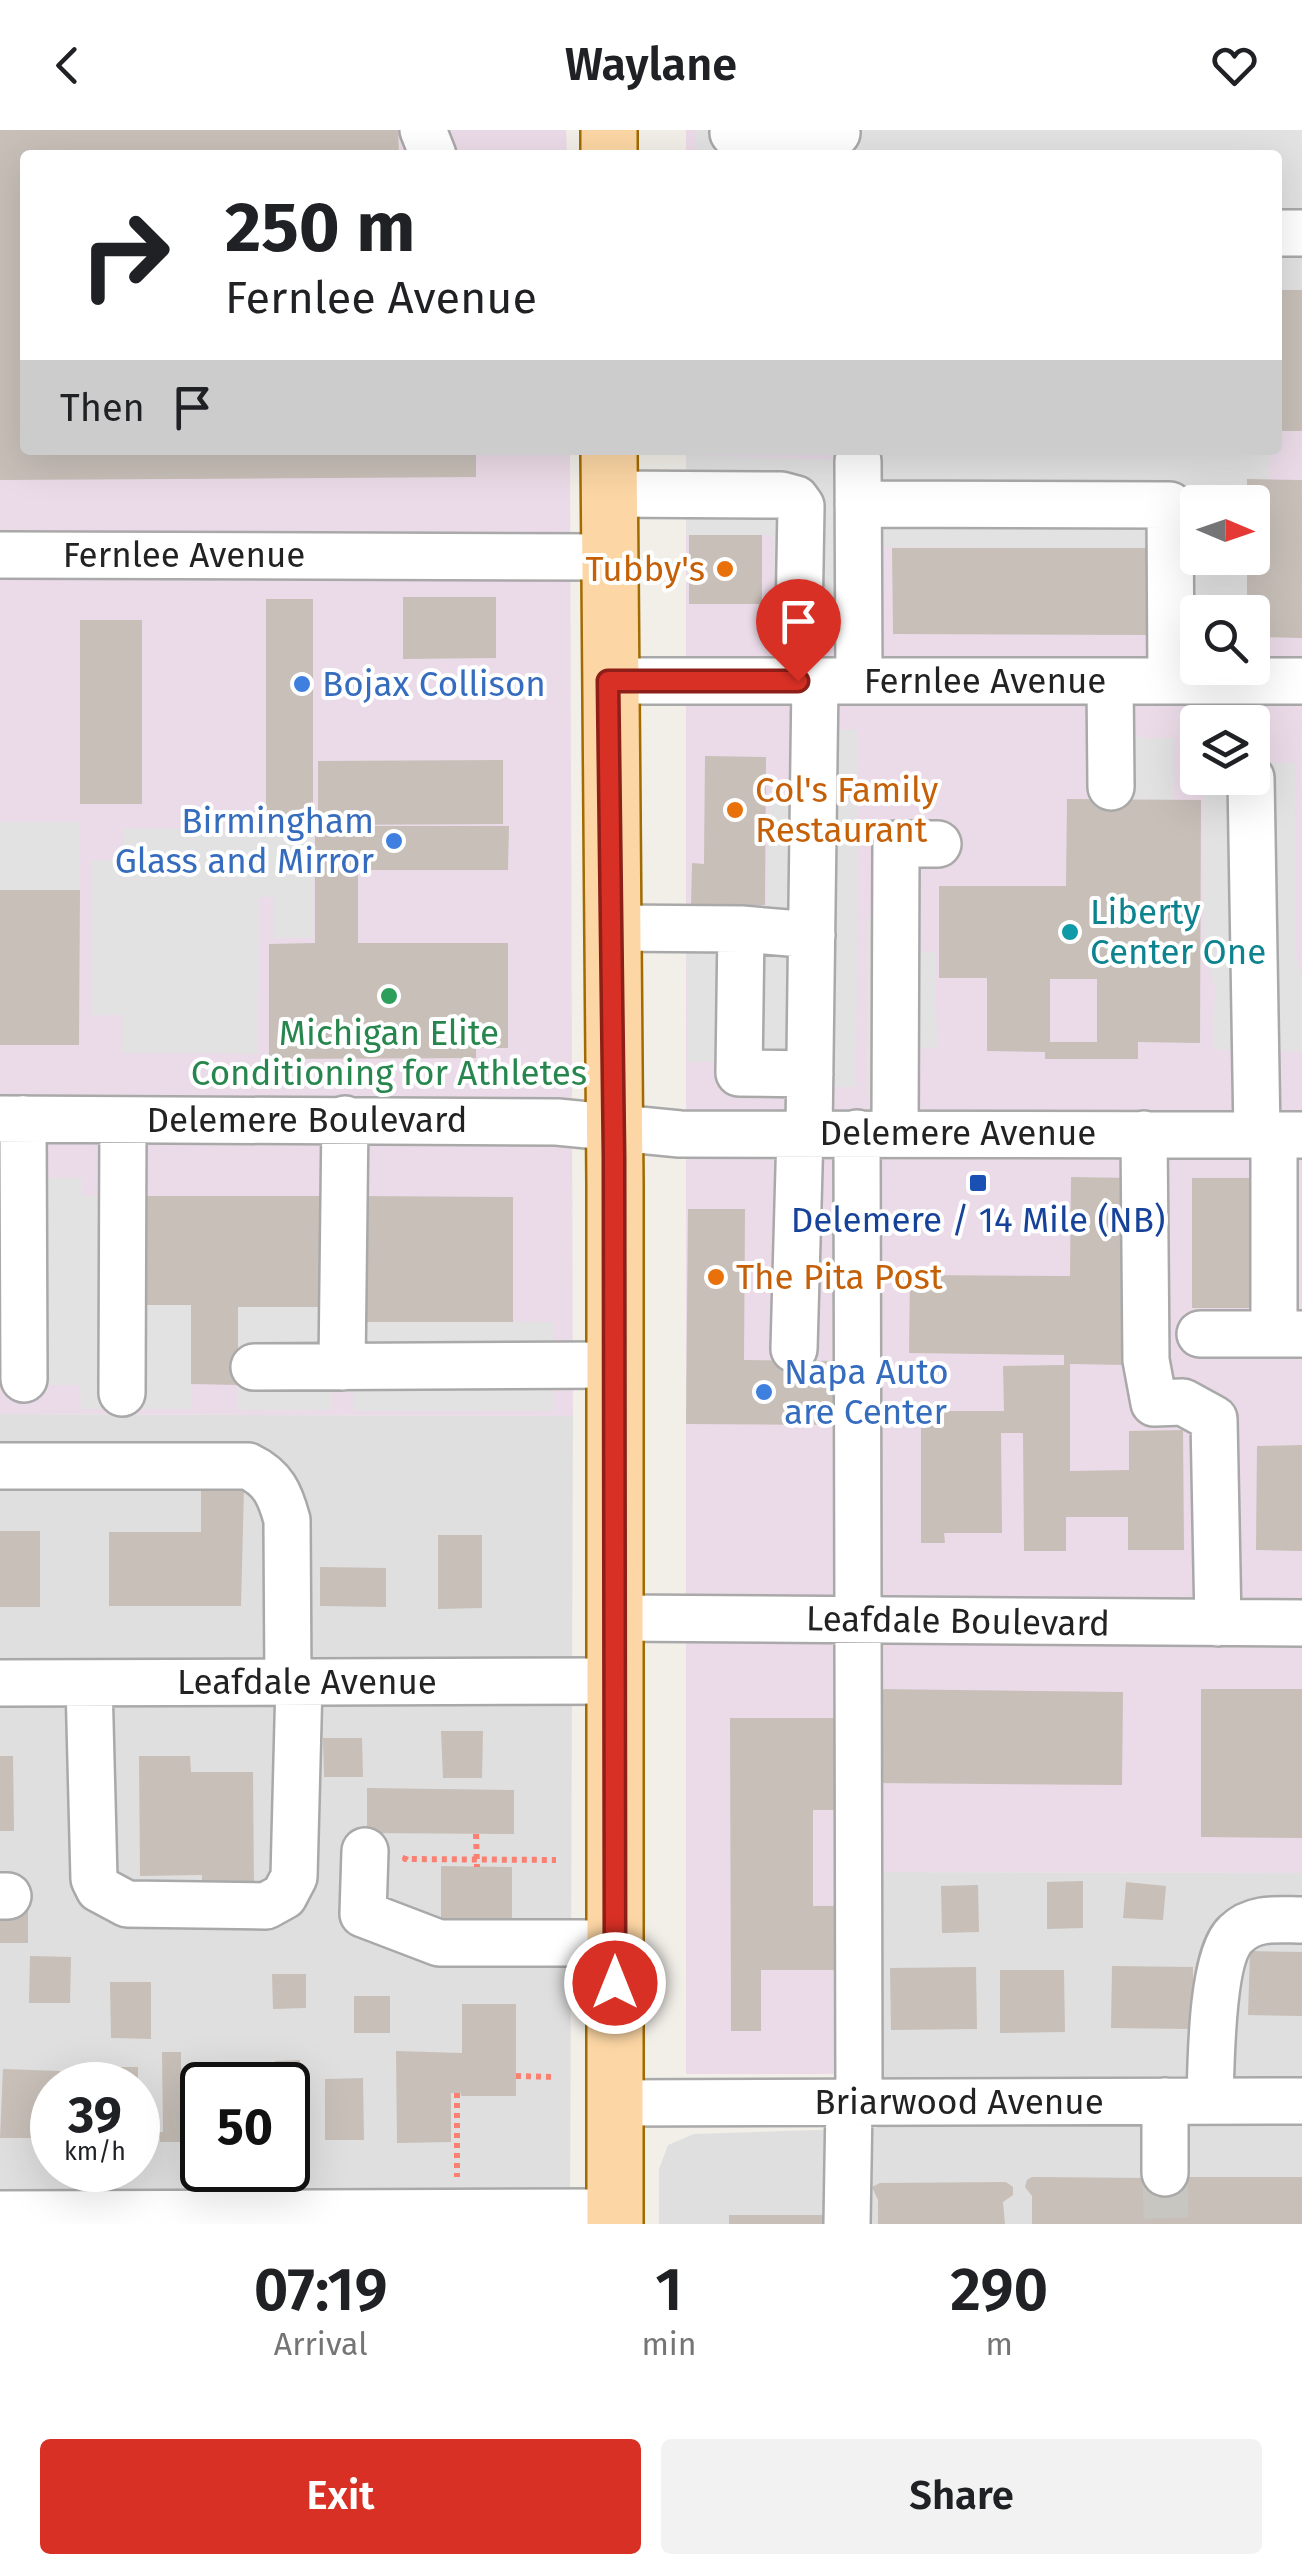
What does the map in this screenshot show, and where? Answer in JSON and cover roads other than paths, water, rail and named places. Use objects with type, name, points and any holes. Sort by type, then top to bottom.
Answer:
[{"type":"main road","points":[[608,472],[614,1129],[615,2218]]},
{"type":"street","points":[[733,134],[837,139]]},
{"type":"street","points":[[608,472],[781,495],[796,498],[801,506],[812,934],[810,1074],[794,1350]]},
{"type":"street","points":[[859,681],[858,482],[1170,505],[1170,681]]},
{"type":"street","name":"Fernlee Avenue","points":[[0,555],[608,557]]},
{"type":"street","name":"Fernlee Avenue","points":[[608,681],[1170,681],[1249,702],[1302,681]]},
{"type":"street","points":[[1110,681],[1111,788]]},
{"type":"street","points":[[1200,1334],[1288,1334],[1278,1135],[1251,795]]},
{"type":"street","points":[[848,2224],[854,2104],[858,1621],[876,1133],[896,844],[938,844]]},
{"type":"street","points":[[610,928],[812,934]]},
{"type":"street","points":[[741,929],[739,1073],[810,1074]]},
{"type":"street","points":[[12,1119],[24,1379]]},
{"type":"street","name":"Delemere Boulevard","points":[[12,1119],[557,1122],[614,1129]]},
{"type":"street","points":[[122,1120],[122,1393]]},
{"type":"street","points":[[342,1367],[346,1120]]},
{"type":"street","name":"Delemere Avenue","points":[[614,1129],[680,1134],[1278,1135]]},
{"type":"street","points":[[1144,1134],[1146,1360],[1154,1403],[1183,1402],[1214,1419],[1218,1623]]},
{"type":"street","points":[[254,1367],[614,1365]]},
{"type":"street","points":[[0,1466],[248,1466],[266,1475],[281,1496],[287,1520],[293,1683],[294,1877],[284,1896],[266,1906],[127,1904],[99,1889],[94,1880],[89,1683]]},
{"type":"street","name":"Leafdale Boulevard","points":[[614,1618],[1302,1623]]},
{"type":"street","name":"Leafdale Avenue","points":[[0,1682],[614,1681]]},
{"type":"street","points":[[385,1849],[363,1914],[439,1943],[615,1944]]},
{"type":"street","points":[[1210,2101],[1212,2033],[1223,1960],[1234,1934],[1259,1920],[1302,1920]]},
{"type":"street","name":"Briarwood Avenue","points":[[615,2103],[1302,2100]]},
{"type":"street","points":[[1165,2101],[1166,2173]]},
{"type":"street","points":[[0,2214],[615,2218]]},
{"type":"tunnel","points":[[1165,2173],[1166,2224]]},
{"type":"place","name":"Tubby's","points":[[725,569]]},
{"type":"place","name":"Bojax Collison","points":[[302,684]]},
{"type":"place","name":"Col's Family Restaurant","points":[[735,810]]},
{"type":"place","name":"Birmingham Glass and Mirror","points":[[394,841]]},
{"type":"place","name":"Liberty Center One","points":[[1070,932]]},
{"type":"place","name":"Michigan Elite Conditioning for Athletes","points":[[389,996]]},
{"type":"place","name":"Delemere / 14 Mile (NB)","points":[[978,1183]]},
{"type":"place","name":"The Pita Post","points":[[716,1277]]},
{"type":"place","name":"Napa Auto are Center","points":[[764,1392]]}]
